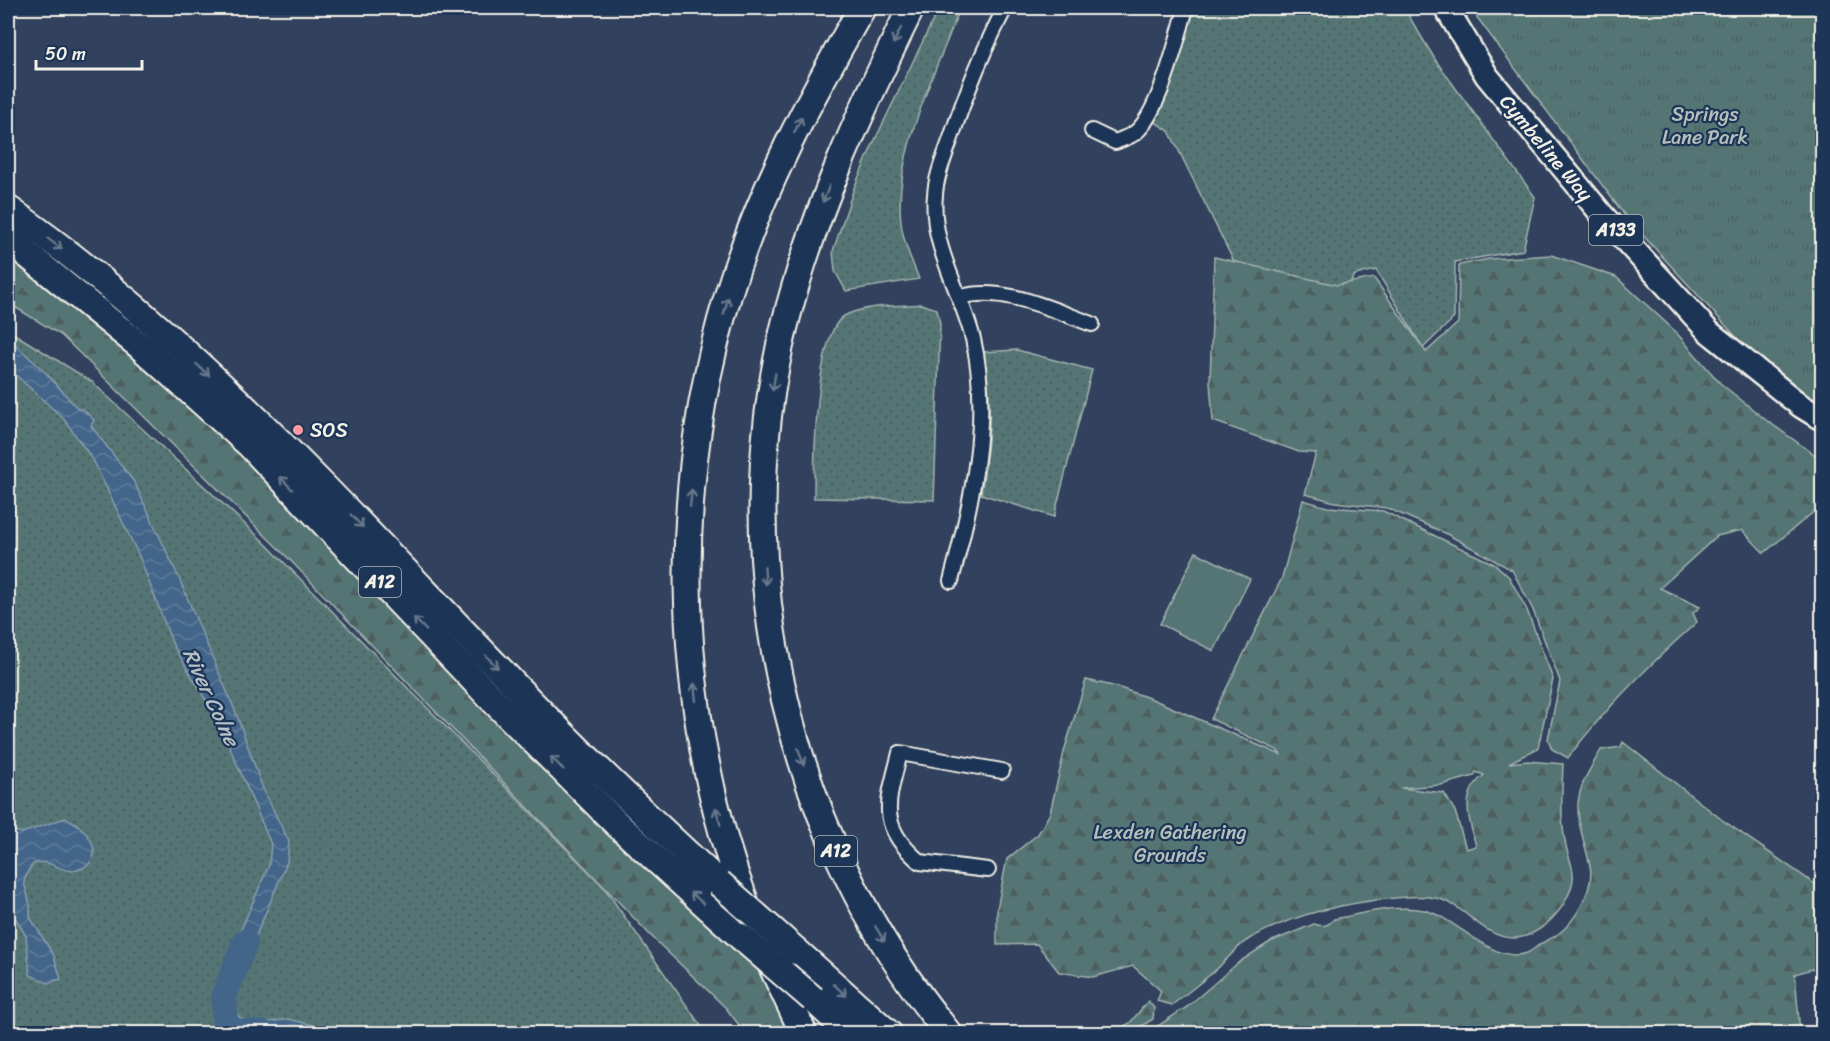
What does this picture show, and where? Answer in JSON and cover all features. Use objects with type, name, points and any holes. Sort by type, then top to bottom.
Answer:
[{"type":"highway","points":[[804,1034],[749,912],[729,861],[714,801],[695,697],[690,642],[688,574],[690,511],[706,387],[730,291],[769,184],[803,114],[862,8]]},
{"type":"highway","name":"A12","points":[[911,8],[828,191],[796,283],[784,327],[767,427],[763,532],[772,638],[785,700],[814,796],[844,868],[878,932],[905,975],[949,1034]]},
{"type":"highway","name":"A12","points":[[8,209],[105,282],[279,440],[505,676],[639,810],[889,1034]]},
{"type":"highway","name":"A12","points":[[8,238],[140,346],[249,444],[524,731],[659,865],[851,1034]]},
{"type":"main road","name":"Cymbeline Way","points":[[1446,8],[1487,76],[1604,217],[1709,332],[1801,406],[1822,419]]},
{"type":"street","points":[[951,581],[968,512],[980,418],[978,369],[961,297],[939,242],[935,218],[935,193],[941,165],[973,74],[1005,8]]},
{"type":"street","points":[[1092,132],[1115,142],[1137,132],[1145,120],[1167,69],[1186,8]]},
{"type":"street","points":[[961,297],[982,293],[1008,296],[1092,324]]},
{"type":"street","points":[[988,870],[920,862],[912,856],[890,822],[886,807],[900,753],[1002,771]]},
{"type":"green space","points":[[939,8],[960,8],[929,85],[910,141],[900,196],[904,237],[919,279],[846,291],[835,271],[833,251],[854,188],[873,144]]},
{"type":"green space","points":[[1192,8],[1404,8],[1436,61],[1535,197],[1523,250],[1455,262],[1454,318],[1423,348],[1376,270],[1355,275],[1326,322],[1243,280],[1169,131],[1152,120],[1177,64]]},
{"type":"green space","name":"Springs Lane Park","points":[[1470,8],[1822,8],[1822,408],[1763,366],[1626,217]]},
{"type":"green space","points":[[8,255],[72,301],[275,481],[770,978],[801,1033],[745,1033],[726,1008],[655,940],[288,558],[61,335],[8,303]]},
{"type":"green space","points":[[1551,255],[1616,277],[1674,330],[1720,383],[1766,420],[1822,460],[1822,505],[1764,553],[1742,530],[1717,536],[1660,588],[1700,607],[1693,613],[1697,622],[1629,687],[1597,721],[1568,758],[1552,749],[1548,739],[1560,681],[1533,610],[1512,570],[1445,533],[1387,508],[1335,502],[1305,494],[1316,453],[1299,452],[1213,421],[1210,382],[1214,257],[1337,285],[1374,278],[1426,352],[1458,323],[1459,265],[1489,259]]},
{"type":"green space","points":[[921,304],[937,309],[940,324],[934,500],[814,498],[818,401],[827,347],[834,328],[844,316],[862,309]]},
{"type":"green space","points":[[8,330],[91,381],[263,541],[603,886],[706,1033],[8,1034]]},
{"type":"green space","points":[[1017,350],[1092,370],[1054,517],[981,494],[989,423],[988,388],[983,352]]},
{"type":"green space","name":"Lexden Gathering Grounds","points":[[1303,500],[1327,507],[1383,511],[1496,565],[1509,577],[1527,610],[1553,679],[1538,748],[1509,763],[1528,761],[1563,764],[1562,822],[1573,881],[1567,898],[1558,912],[1539,930],[1515,938],[1494,933],[1450,903],[1434,898],[1395,898],[1321,910],[1268,929],[1246,941],[1218,968],[1172,1005],[1157,1001],[1161,991],[1133,966],[1093,977],[1059,972],[1037,944],[997,945],[997,909],[1007,859],[1038,834],[1050,813],[1065,748],[1086,680],[1117,687],[1152,699],[1281,755],[1277,750],[1211,719],[1282,578]],"holes":[[[1476,772],[1484,775],[1476,783],[1469,799],[1469,817],[1476,846],[1466,849],[1455,811],[1444,793],[1401,788],[1441,785],[1474,776]]]},
{"type":"green space","points":[[1196,552],[1250,579],[1214,651],[1160,624]]},
{"type":"green space","points":[[1623,742],[1721,819],[1822,889],[1822,966],[1795,974],[1800,1033],[1147,1033],[1187,1007],[1239,962],[1270,942],[1314,924],[1323,926],[1334,919],[1367,912],[1413,908],[1437,915],[1488,947],[1501,952],[1514,955],[1531,951],[1564,929],[1577,913],[1587,894],[1591,875],[1579,820],[1579,796],[1586,776],[1601,750],[1621,747]]},
{"type":"green space","points":[[1148,1001],[1154,1008],[1153,1019],[1130,1033],[1112,1033],[1130,1023]]},
{"type":"water","points":[[8,338],[45,372],[78,409],[83,409],[94,420],[91,426],[134,482],[178,576],[236,713],[263,789],[289,842],[287,862],[239,976],[224,969],[269,865],[271,844],[219,722],[173,645],[140,558],[93,460],[63,418],[8,368]]},
{"type":"water","points":[[65,818],[81,828],[87,835],[94,851],[93,859],[87,865],[72,871],[47,863],[36,863],[30,868],[24,882],[30,905],[30,917],[54,956],[61,979],[48,983],[30,975],[26,936],[8,905],[8,829],[22,833]]},
{"type":"water","points":[[221,978],[235,985],[230,1003],[240,1018],[258,1024],[288,1019],[313,1025],[318,1033],[225,1033],[217,1021],[214,1007],[214,999]]},
{"type":"waterway","name":"River Colne","points":[[245,942],[224,996],[225,1030],[264,1034]]},
{"type":"place","name":"SOS","points":[[298,430]]}]
